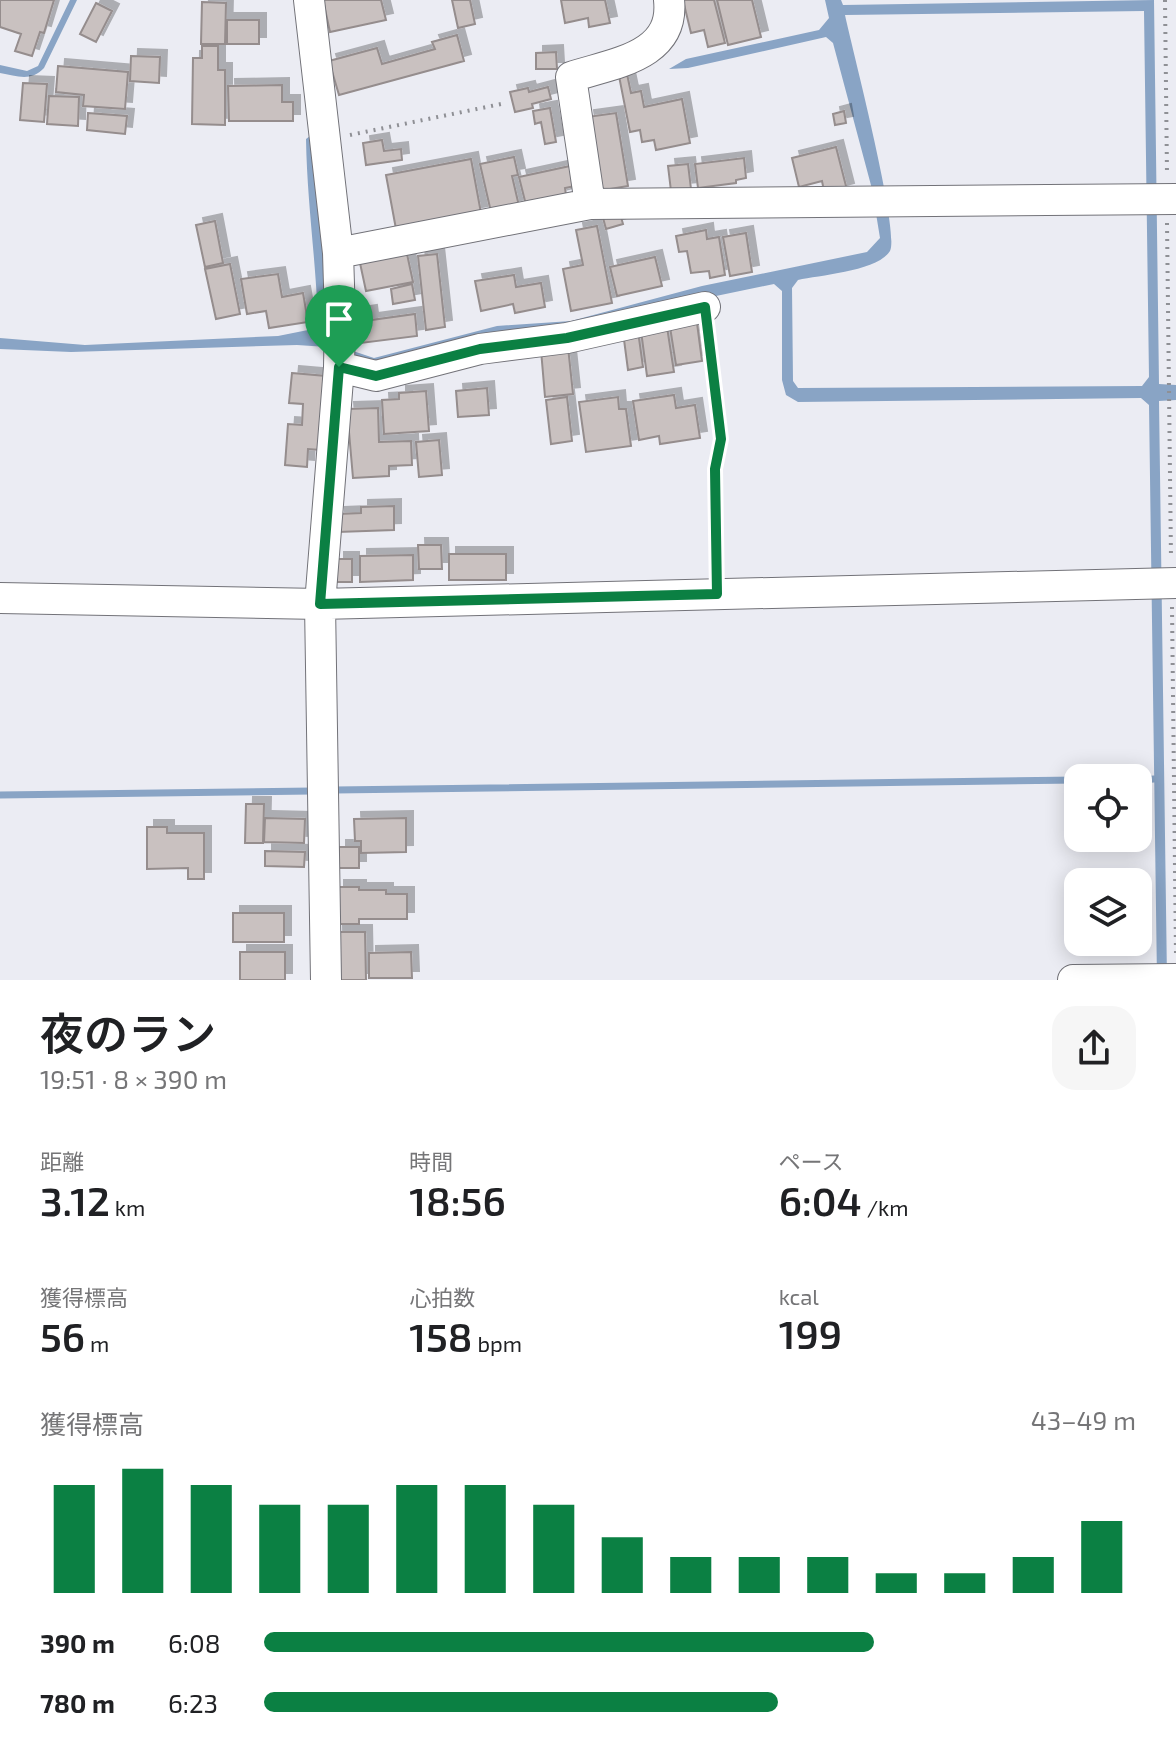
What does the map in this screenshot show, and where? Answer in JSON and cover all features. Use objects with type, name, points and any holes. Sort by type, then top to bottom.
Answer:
[{"type":"street","points":[[309,0],[338,253],[339,354],[320,604],[326,980]]},
{"type":"street","points":[[590,204],[571,77],[641,54],[659,42],[671,18],[669,0]]},
{"type":"street","points":[[338,253],[590,204],[1160,199]]},
{"type":"street","points":[[339,354],[376,376],[480,349],[567,338],[705,307]]},
{"type":"street","points":[[0,598],[320,604],[1165,583]]},
{"type":"street","points":[[1073,980],[1176,979]]},
{"type":"path","points":[[324,140],[506,103]]},
{"type":"path","points":[[705,307],[721,439],[715,469],[717,594]]},
{"type":"path","points":[[1169,381],[1165,583],[1176,956]]},
{"type":"water","points":[[70,0],[77,0],[44,68],[29,77],[0,73],[0,65],[27,71],[38,66]]},
{"type":"water","points":[[825,0],[841,0],[843,5],[1154,0],[1159,384],[1176,385],[1176,400],[1159,401],[1167,980],[1157,980],[1149,405],[1141,398],[798,402],[786,395],[782,380],[782,291],[774,284],[375,367],[327,347],[297,345],[71,352],[0,349],[0,338],[85,345],[278,336],[308,330],[318,322],[306,139],[314,133],[350,350],[374,358],[497,326],[571,321],[702,286],[867,252],[880,238],[872,189],[833,43],[826,37],[688,68],[669,69],[686,59],[819,30],[829,18]],"holes":[[[1144,11],[1149,377],[1142,386],[798,388],[793,381],[792,288],[798,280],[861,268],[884,258],[890,251],[891,237],[882,177],[845,15]]]},
{"type":"building","points":[[0,0],[54,0],[44,33],[40,32],[32,56],[15,51],[21,34],[0,27]]},
{"type":"building","points":[[323,0],[381,0],[386,20],[330,32]]},
{"type":"building","points":[[452,0],[470,0],[475,24],[458,28]]},
{"type":"building","points":[[561,0],[605,0],[610,23],[589,27],[588,18],[565,23]]},
{"type":"building","points":[[683,0],[714,0],[725,43],[708,47],[704,30],[691,33]]},
{"type":"building","points":[[717,0],[752,0],[761,37],[728,45]]},
{"type":"building","points":[[202,2],[226,3],[225,44],[201,44]]},
{"type":"building","points":[[96,3],[112,11],[96,42],[80,34]]},
{"type":"building","points":[[227,20],[259,20],[259,44],[227,44]]},
{"type":"building","points":[[457,35],[464,61],[339,95],[329,61],[377,48],[382,64],[435,49],[432,42]]},
{"type":"building","points":[[202,46],[218,46],[218,70],[225,70],[225,125],[192,124],[193,58],[202,58]]},
{"type":"building","points":[[556,52],[557,69],[536,69],[536,53]]},
{"type":"building","points":[[131,56],[160,57],[159,83],[130,81]]},
{"type":"building","points":[[58,66],[128,72],[125,109],[83,106],[84,95],[56,92]]},
{"type":"building","points":[[627,74],[631,93],[641,91],[644,107],[682,99],[690,143],[656,150],[654,140],[642,142],[640,130],[630,132],[619,76]]},
{"type":"building","points":[[23,83],[47,84],[44,122],[20,120]]},
{"type":"building","points":[[282,85],[282,102],[293,102],[293,121],[229,121],[228,86]]},
{"type":"building","points":[[548,87],[551,99],[515,112],[510,92],[528,88],[529,92]]},
{"type":"building","points":[[49,96],[79,97],[78,126],[47,124]]},
{"type":"building","points":[[550,108],[556,142],[545,144],[541,122],[535,124],[533,111]]},
{"type":"building","points":[[844,111],[846,123],[835,125],[833,114]]},
{"type":"building","points":[[88,113],[127,116],[125,134],[87,130]]},
{"type":"building","points":[[616,113],[628,186],[598,191],[587,117]]},
{"type":"building","points":[[382,140],[384,151],[401,149],[402,160],[366,165],[363,143]]},
{"type":"building","points":[[836,147],[847,190],[825,196],[822,181],[799,187],[792,158]]},
{"type":"building","points":[[514,157],[518,175],[512,176],[519,206],[491,212],[480,164]]},
{"type":"building","points":[[744,158],[746,178],[736,180],[736,183],[698,188],[695,164]]},
{"type":"building","points":[[471,159],[481,213],[396,229],[386,175]]},
{"type":"building","points":[[688,164],[691,189],[671,191],[668,166]]},
{"type":"building","points":[[570,166],[575,186],[565,188],[566,195],[526,205],[519,177]]},
{"type":"building","points":[[619,210],[623,224],[606,229],[602,214]]},
{"type":"building","points":[[215,221],[223,263],[205,267],[196,225]]},
{"type":"building","points":[[597,226],[612,303],[571,311],[563,269],[583,265],[576,230]]},
{"type":"building","points":[[706,230],[707,239],[719,237],[725,275],[710,278],[709,271],[691,273],[687,251],[679,252],[676,236]]},
{"type":"building","points":[[746,233],[752,272],[730,276],[723,237]]},
{"type":"building","points":[[407,254],[413,282],[366,291],[360,263]]},
{"type":"building","points":[[437,254],[445,327],[426,330],[418,256]]},
{"type":"building","points":[[655,257],[662,286],[617,296],[610,267]]},
{"type":"building","points":[[230,264],[240,314],[216,319],[205,269]]},
{"type":"building","points":[[278,274],[282,297],[303,293],[308,322],[269,328],[266,311],[247,314],[241,279]]},
{"type":"building","points":[[514,275],[516,287],[541,283],[545,307],[515,313],[513,304],[481,311],[475,281]]},
{"type":"building","points":[[412,284],[415,300],[393,304],[391,289]]},
{"type":"building","points":[[370,312],[371,320],[415,314],[417,336],[353,344],[350,315]]},
{"type":"building","points":[[697,323],[702,361],[676,365],[670,327]]},
{"type":"building","points":[[667,327],[674,372],[647,376],[641,331]]},
{"type":"building","points":[[638,331],[643,367],[628,370],[623,332]]},
{"type":"building","points":[[568,347],[573,394],[545,397],[541,350]]},
{"type":"building","points":[[292,373],[326,376],[321,450],[308,449],[307,467],[285,465],[288,424],[302,425],[303,404],[289,403]]},
{"type":"building","points":[[487,388],[489,415],[458,417],[456,391]]},
{"type":"building","points":[[426,391],[429,431],[384,434],[382,400],[399,399],[399,393]]},
{"type":"building","points":[[674,395],[676,408],[695,405],[700,438],[660,444],[659,436],[639,440],[633,401]]},
{"type":"building","points":[[567,397],[572,441],[551,444],[546,400]]},
{"type":"building","points":[[618,397],[619,409],[626,409],[631,446],[586,452],[579,402]]},
{"type":"building","points":[[378,408],[379,442],[411,441],[412,465],[389,466],[389,476],[353,478],[347,409]]},
{"type":"building","points":[[439,440],[442,475],[419,477],[416,442]]},
{"type":"building","points":[[394,506],[394,530],[338,532],[338,514],[361,513],[361,507]]},
{"type":"building","points":[[418,545],[441,545],[442,569],[419,569]]},
{"type":"building","points":[[449,554],[506,554],[506,580],[449,580]]},
{"type":"building","points":[[413,555],[413,580],[360,582],[360,556]]},
{"type":"building","points":[[337,559],[352,559],[352,582],[337,582]]},
{"type":"building","points":[[246,804],[264,804],[263,843],[245,843]]},
{"type":"building","points":[[265,818],[305,819],[304,843],[264,842]]},
{"type":"building","points":[[406,818],[406,852],[361,853],[361,841],[355,841],[354,819]]},
{"type":"building","points":[[147,827],[167,827],[167,833],[204,833],[204,879],[188,879],[188,868],[147,869]]},
{"type":"building","points":[[339,847],[359,847],[359,868],[339,868]]},
{"type":"building","points":[[265,851],[305,852],[304,867],[265,866]]},
{"type":"building","points":[[337,887],[407,894],[407,919],[359,919],[359,924],[337,924]]},
{"type":"building","points":[[233,913],[284,913],[284,942],[233,942]]},
{"type":"building","points":[[336,932],[365,932],[366,980],[337,980]]},
{"type":"building","points":[[240,952],[285,952],[285,980],[240,980]]},
{"type":"building","points":[[411,952],[412,978],[369,978],[369,953]]},
{"type":"waterway","points":[[335,790],[1064,780]]},
{"type":"waterway","points":[[0,795],[312,791]]},
{"type":"route","points":[[705,307],[721,439],[715,469],[717,594],[320,604],[339,367],[376,376],[480,349],[567,338],[705,307]]}]
